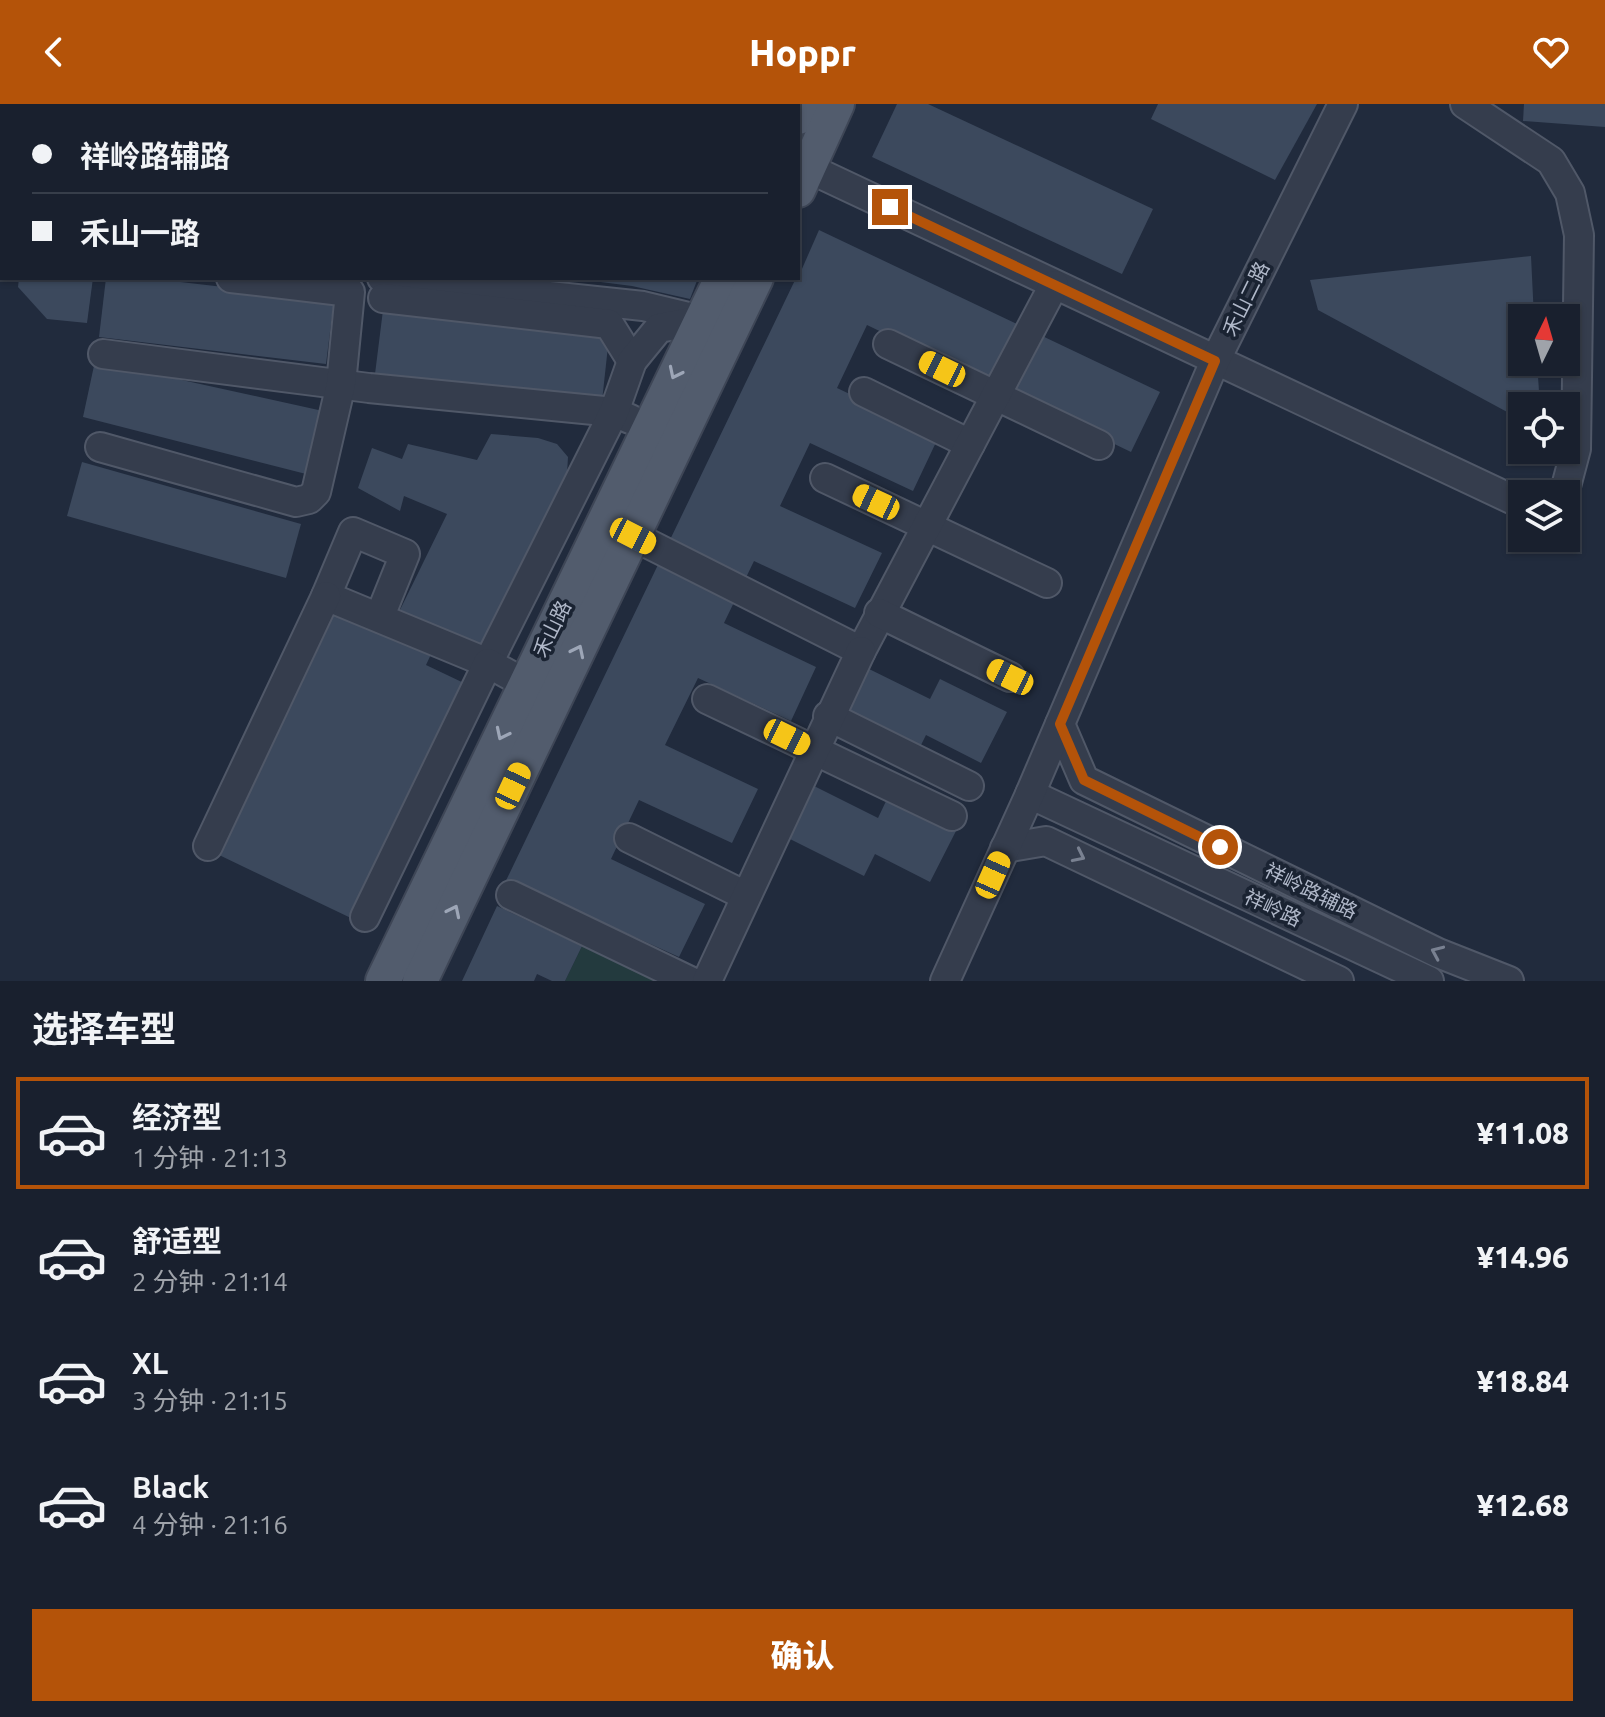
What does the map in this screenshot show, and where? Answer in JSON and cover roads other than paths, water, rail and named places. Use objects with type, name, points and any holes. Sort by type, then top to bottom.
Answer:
[{"type":"main road","points":[[803,179],[837,104]]},
{"type":"main road","name":"禾山路","points":[[383,981],[721,280]]},
{"type":"main road","name":"禾山路","points":[[420,981],[755,280]]},
{"type":"street","name":"禾山二路","points":[[945,981],[1030,794],[1215,361],[1343,104]]},
{"type":"street","points":[[1471,106],[1551,161],[1570,193],[1579,235],[1576,449],[1568,480]]},
{"type":"street","points":[[803,179],[1054,285],[1508,497]]},
{"type":"street","points":[[100,447],[296,502],[309,499],[316,492],[341,384],[350,292],[248,280]]},
{"type":"street","points":[[707,981],[828,716],[879,613],[1054,285]]},
{"type":"street","points":[[383,288],[643,306],[701,320]]},
{"type":"street","points":[[383,288],[609,324],[632,361]]},
{"type":"street","points":[[365,917],[614,412],[632,361],[659,328],[701,320]]},
{"type":"street","points":[[888,344],[1099,445]]},
{"type":"street","points":[[103,354],[341,384],[614,412],[649,428]]},
{"type":"street","points":[[864,392],[970,444]]},
{"type":"street","points":[[825,478],[1047,583]]},
{"type":"street","points":[[208,846],[353,532],[405,554],[380,616]]},
{"type":"street","points":[[633,536],[861,651]]},
{"type":"street","points":[[326,596],[488,663],[526,684]]},
{"type":"street","points":[[879,613],[1010,677]]},
{"type":"street","points":[[707,699],[952,816]]},
{"type":"street","points":[[828,716],[969,786]]},
{"type":"street","name":"祥岭路辅路","points":[[1060,724],[1084,780],[1438,953],[1509,981]]},
{"type":"street","name":"祥岭路","points":[[1030,794],[1429,981]]},
{"type":"street","points":[[629,838],[746,896]]},
{"type":"street","points":[[1005,848],[1046,841],[1339,981]]},
{"type":"street","points":[[511,895],[690,981]]}]
